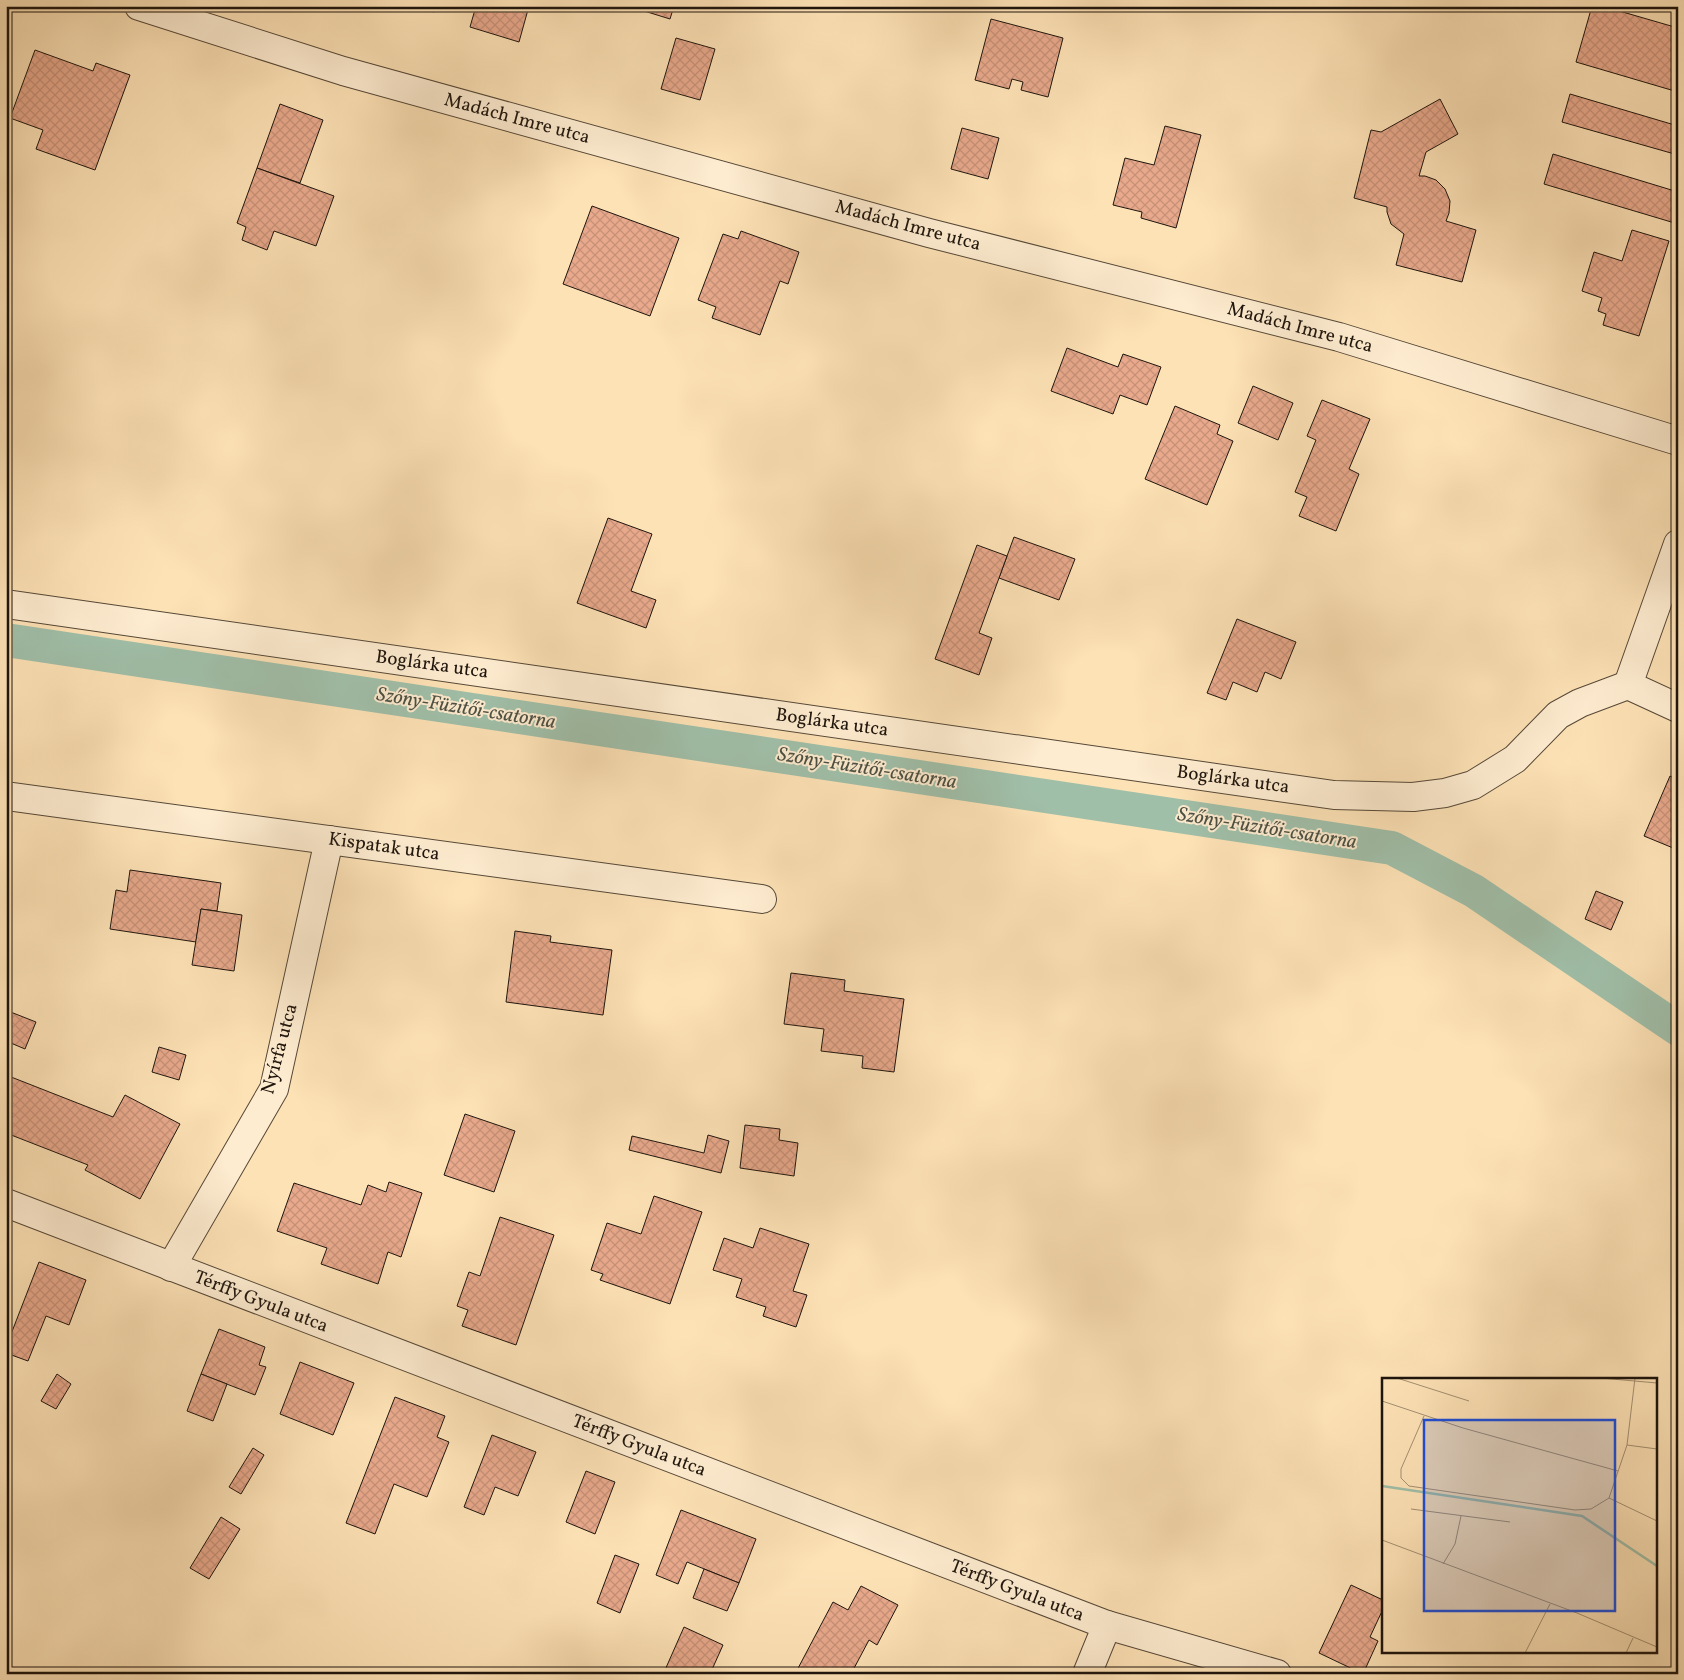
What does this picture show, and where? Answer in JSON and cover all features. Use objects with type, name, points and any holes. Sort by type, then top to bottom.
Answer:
[{"type":"street","name":"Madách Imre utca","points":[[139,6],[344,71],[929,233],[1339,337],[1678,441]]},
{"type":"street","points":[[1678,544],[1628,685],[1678,708]]},
{"type":"street","name":"Boglárka utca","points":[[6,604],[1334,795],[1412,797],[1473,785],[1514,759],[1558,715],[1580,703],[1628,685]]},
{"type":"street","name":"Kispatak utca","points":[[6,796],[762,899]]},
{"type":"street","name":"Nyírfa utca","points":[[170,1267],[274,1089],[329,840]]},
{"type":"street","name":"Térffy Gyula utca","points":[[6,1203],[1107,1625],[1277,1674]]},
{"type":"street","points":[[1087,1674],[1107,1625]]},
{"type":"building","points":[[413,6],[436,6],[434,12]]},
{"type":"building","points":[[476,6],[529,6],[519,42],[470,27]]},
{"type":"building","points":[[628,6],[674,6],[670,19]]},
{"type":"building","points":[[1592,6],[1602,6],[1678,28],[1678,92],[1576,62]]},
{"type":"building","points":[[991,19],[1063,38],[1048,97],[1021,90],[1023,82],[1012,79],[1009,89],[975,80]]},
{"type":"building","points":[[676,38],[715,49],[700,100],[661,89]]},
{"type":"building","points":[[35,50],[93,71],[96,63],[130,75],[95,170],[36,149],[43,130],[10,118]]},
{"type":"building","points":[[1570,94],[1678,126],[1678,155],[1562,122]]},
{"type":"building","points":[[1440,99],[1458,134],[1426,152],[1419,176],[1436,180],[1445,189],[1450,201],[1446,221],[1476,230],[1462,282],[1396,265],[1404,234],[1391,224],[1387,207],[1354,198],[1371,130],[1381,132]]},
{"type":"building","points":[[280,104],[323,120],[300,183],[257,168]]},
{"type":"building","points":[[1165,126],[1201,135],[1176,228],[1141,218],[1142,212],[1113,205],[1125,158],[1154,165]]},
{"type":"building","points":[[962,128],[999,138],[988,179],[951,169]]},
{"type":"building","points":[[1553,154],[1678,192],[1678,224],[1544,184]]},
{"type":"building","points":[[257,168],[334,196],[316,246],[274,231],[267,250],[242,240],[246,227],[237,223]]},
{"type":"building","points":[[592,206],[679,238],[650,316],[563,284]]},
{"type":"building","points":[[1632,230],[1669,241],[1639,336],[1603,325],[1606,314],[1598,311],[1602,298],[1582,291],[1594,252],[1622,261]]},
{"type":"building","points":[[741,231],[799,252],[788,284],[780,281],[760,335],[712,318],[716,307],[698,300],[723,234],[738,239]]},
{"type":"building","points":[[1067,348],[1118,367],[1123,354],[1161,367],[1147,405],[1120,395],[1113,414],[1051,391]]},
{"type":"building","points":[[1253,386],[1293,403],[1278,440],[1238,423]]},
{"type":"building","points":[[1322,400],[1370,419],[1349,469],[1359,474],[1336,531],[1299,516],[1307,497],[1295,492],[1316,440],[1307,436]]},
{"type":"building","points":[[1175,406],[1220,425],[1217,434],[1233,441],[1207,505],[1145,479]]},
{"type":"building","points":[[608,518],[652,534],[631,591],[656,600],[646,628],[577,603]]},
{"type":"building","points":[[1014,537],[1075,559],[1059,600],[999,578]]},
{"type":"building","points":[[977,545],[1007,556],[979,633],[992,638],[979,675],[935,659]]},
{"type":"building","points":[[1237,619],[1296,642],[1281,679],[1265,672],[1257,692],[1233,682],[1226,700],[1207,693]]},
{"type":"building","points":[[1670,776],[1678,780],[1678,850],[1644,836]]},
{"type":"building","points":[[130,870],[221,883],[217,911],[201,909],[196,942],[110,929],[116,890],[127,892]]},
{"type":"building","points":[[1596,891],[1623,902],[1611,930],[1585,919]]},
{"type":"building","points":[[201,909],[242,915],[234,971],[192,965]]},
{"type":"building","points":[[515,931],[551,936],[550,942],[612,950],[603,1015],[506,1002]]},
{"type":"building","points":[[791,973],[845,980],[844,991],[904,999],[894,1072],[862,1068],[863,1056],[821,1051],[824,1029],[784,1024]]},
{"type":"building","points":[[8,1011],[36,1022],[25,1049],[6,1041],[6,1016]]},
{"type":"building","points":[[159,1047],[186,1055],[179,1080],[152,1072]]},
{"type":"building","points":[[6,1075],[113,1117],[125,1095],[180,1124],[140,1199],[85,1170],[88,1165],[6,1133]]},
{"type":"building","points":[[465,1114],[515,1131],[494,1192],[444,1175]]},
{"type":"building","points":[[745,1125],[780,1129],[779,1140],[798,1143],[794,1176],[740,1168]]},
{"type":"building","points":[[708,1135],[729,1141],[721,1173],[629,1150],[632,1136],[704,1153]]},
{"type":"building","points":[[389,1182],[422,1193],[401,1257],[388,1252],[378,1284],[321,1264],[327,1248],[277,1231],[294,1183],[361,1205],[368,1185],[386,1192]]},
{"type":"building","points":[[654,1196],[702,1212],[670,1304],[600,1280],[603,1274],[591,1270],[607,1223],[641,1234]]},
{"type":"building","points":[[500,1217],[554,1235],[516,1345],[462,1326],[468,1310],[457,1306],[469,1272],[480,1276]]},
{"type":"building","points":[[760,1228],[809,1244],[793,1291],[807,1295],[796,1327],[763,1316],[766,1307],[736,1297],[742,1279],[713,1270],[724,1238],[753,1248]]},
{"type":"building","points":[[39,1262],[86,1280],[69,1325],[46,1316],[28,1361],[6,1353],[6,1347]]},
{"type":"building","points":[[219,1329],[265,1347],[259,1365],[266,1367],[255,1395],[201,1374]]},
{"type":"building","points":[[300,1362],[354,1383],[333,1435],[280,1414]]},
{"type":"building","points":[[57,1374],[71,1384],[56,1409],[41,1401]]},
{"type":"building","points":[[201,1374],[227,1384],[213,1421],[187,1411]]},
{"type":"building","points":[[395,1397],[445,1416],[437,1437],[449,1442],[427,1497],[394,1484],[375,1534],[346,1523]]},
{"type":"building","points":[[492,1435],[536,1452],[518,1496],[495,1487],[484,1515],[464,1507]]},
{"type":"building","points":[[253,1448],[264,1455],[241,1494],[229,1487]]},
{"type":"building","points":[[586,1471],[615,1482],[595,1534],[566,1522]]},
{"type":"building","points":[[681,1510],[756,1539],[739,1583],[687,1562],[678,1584],[656,1575]]},
{"type":"building","points":[[221,1517],[240,1529],[209,1579],[190,1568]]},
{"type":"building","points":[[615,1555],[639,1564],[620,1613],[597,1603]]},
{"type":"building","points":[[704,1569],[739,1583],[727,1611],[693,1598]]},
{"type":"building","points":[[1351,1585],[1382,1600],[1382,1611],[1370,1637],[1378,1641],[1363,1674],[1319,1653]]},
{"type":"building","points":[[861,1586],[898,1605],[877,1645],[869,1640],[851,1674],[842,1672],[841,1674],[795,1674],[833,1602],[848,1610]]},
{"type":"building","points":[[684,1627],[723,1645],[710,1674],[674,1674],[665,1670]]},
{"type":"waterway","name":"Szőny-Füzitői-csatorna","points":[[6,640],[1392,848],[1474,891],[1678,1029]]}]
